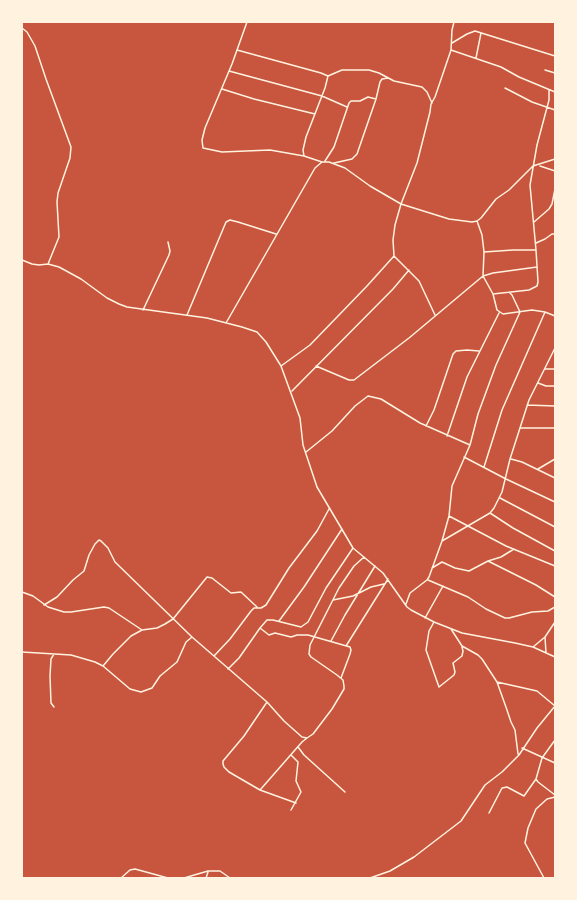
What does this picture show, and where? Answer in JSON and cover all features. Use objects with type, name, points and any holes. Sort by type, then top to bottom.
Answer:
[{"type":"street","points":[[247,22],[229,71],[205,128],[202,140],[203,148],[222,152],[270,150],[304,156],[322,162]]},
{"type":"street","points":[[436,315],[419,281],[394,256],[393,248],[394,233],[401,204],[417,163],[432,102],[451,50],[454,22]]},
{"type":"street","points":[[22,28],[28,32],[35,46],[72,147],[70,158],[58,192],[57,202],[59,238],[48,264]]},
{"type":"street","points":[[451,43],[472,32],[481,33],[555,56]]},
{"type":"street","points":[[476,59],[481,33]]},
{"type":"street","points":[[237,50],[328,76],[342,70],[365,69],[375,71],[397,82],[422,87],[427,92],[432,102]]},
{"type":"street","points":[[451,50],[501,67],[519,78],[555,92]]},
{"type":"street","points":[[545,70],[555,73]]},
{"type":"street","points":[[229,71],[322,96],[347,108]]},
{"type":"street","points":[[304,156],[303,147],[328,76]]},
{"type":"street","points":[[334,163],[352,159],[357,154],[381,80],[389,78]]},
{"type":"street","points":[[505,88],[532,102],[555,110]]},
{"type":"street","points":[[221,89],[315,114]]},
{"type":"street","points":[[492,294],[530,290],[537,286],[534,222],[530,189],[537,145],[549,98],[549,90]]},
{"type":"street","points":[[325,161],[334,147],[347,108],[351,101],[360,101],[368,98],[376,99]]},
{"type":"street","points":[[226,322],[315,168],[322,162],[325,161],[334,163],[345,168],[370,186],[401,204],[449,219],[472,222],[481,218],[496,200],[509,190],[533,166],[555,159]]},
{"type":"street","points":[[538,165],[555,171]]},
{"type":"street","points":[[534,222],[549,209],[553,200],[555,189]]},
{"type":"street","points":[[186,315],[226,222],[230,220],[276,234]]},
{"type":"street","points":[[477,221],[482,235],[484,252],[483,276],[499,313]]},
{"type":"street","points":[[535,243],[552,234],[555,234]]},
{"type":"street","points":[[143,310],[169,254],[170,248],[168,242]]},
{"type":"street","points":[[484,252],[536,250]]},
{"type":"street","points":[[281,366],[310,345],[394,256]]},
{"type":"street","points":[[22,260],[39,266],[48,264],[70,272],[107,298],[119,304],[143,310],[207,318],[226,322],[256,332],[266,342],[281,366],[300,418],[302,440],[317,487],[353,548],[383,573],[411,610],[425,618],[462,633],[533,647],[555,658]]},
{"type":"street","points":[[316,366],[349,380],[354,380],[410,338],[483,276],[493,273],[537,268]]},
{"type":"street","points":[[291,392],[393,289],[409,270]]},
{"type":"street","points":[[406,604],[410,593],[427,580],[432,568],[449,516],[452,486],[470,445],[478,414],[496,365],[520,312],[509,292]]},
{"type":"street","points":[[499,313],[503,314],[532,310],[545,312],[555,316]]},
{"type":"street","points":[[484,467],[502,410],[545,312]]},
{"type":"street","points":[[448,436],[467,377],[499,313]]},
{"type":"street","points":[[442,541],[490,513],[499,498],[506,479],[510,459],[527,405],[555,348]]},
{"type":"street","points":[[426,426],[434,410],[453,354],[456,351],[480,351]]},
{"type":"street","points":[[545,369],[555,369]]},
{"type":"street","points":[[538,383],[546,386],[555,386]]},
{"type":"street","points":[[306,452],[332,431],[355,406],[368,396],[381,399],[426,426],[470,445]]},
{"type":"street","points":[[527,405],[555,406]]},
{"type":"street","points":[[520,428],[555,428]]},
{"type":"street","points":[[464,457],[555,502]]},
{"type":"street","points":[[510,459],[522,462],[555,478]]},
{"type":"street","points":[[538,469],[555,459]]},
{"type":"street","points":[[499,498],[555,527]]},
{"type":"street","points":[[214,656],[230,640],[251,610],[261,608],[266,605],[289,568],[317,531],[329,509]]},
{"type":"street","points":[[490,513],[513,528],[555,551]]},
{"type":"street","points":[[449,516],[514,549],[555,566]]},
{"type":"street","points":[[278,622],[304,587],[342,529]]},
{"type":"street","points":[[44,605],[57,597],[84,571],[89,555],[99,540],[106,544],[115,562],[192,637],[267,702],[284,721],[302,736],[307,738]]},
{"type":"street","points":[[228,669],[268,620],[301,627],[308,622],[326,588],[353,548]]},
{"type":"street","points":[[432,568],[442,562],[455,568],[469,571],[488,561],[501,557],[514,549]]},
{"type":"street","points":[[260,790],[298,747],[313,734],[344,689],[344,683],[340,678],[311,657],[309,650],[333,600],[349,573],[364,557]]},
{"type":"street","points":[[488,561],[536,585],[555,597]]},
{"type":"street","points":[[331,641],[375,566]]},
{"type":"street","points":[[103,666],[131,636],[142,630],[157,628],[169,622],[204,580],[210,577],[231,593],[241,592],[257,608]]},
{"type":"street","points":[[346,646],[388,579]]},
{"type":"street","points":[[427,580],[468,598],[505,618],[537,611],[548,611],[555,608]]},
{"type":"street","points":[[333,600],[357,595],[371,587],[385,584]]},
{"type":"street","points":[[425,618],[443,586]]},
{"type":"street","points":[[22,592],[34,596],[44,605],[64,612],[106,607],[124,617],[142,630]]},
{"type":"street","points":[[434,622],[429,631],[426,650],[439,686],[454,675],[452,664],[462,656],[462,646],[452,629]]},
{"type":"street","points":[[533,647],[545,637],[555,622]]},
{"type":"street","points":[[260,628],[269,634],[275,633],[291,637],[302,634],[350,647],[351,650],[340,678]]},
{"type":"street","points":[[22,652],[78,657],[95,662],[103,666],[130,689],[138,692],[145,692],[152,688],[160,676],[177,662],[186,642],[192,637]]},
{"type":"street","points":[[545,637],[546,653]]},
{"type":"street","points":[[462,646],[482,659],[497,682],[515,730],[519,755]]},
{"type":"street","points":[[54,654],[50,676],[51,703],[54,707]]},
{"type":"street","points":[[370,878],[390,871],[414,857],[461,821],[485,785],[502,772],[519,755],[522,748],[555,706],[537,691],[497,682]]},
{"type":"street","points":[[267,702],[244,736],[224,760],[223,764],[229,772],[260,790],[296,803]]},
{"type":"street","points":[[489,812],[502,788],[507,787],[524,796],[536,779],[542,758],[555,740]]},
{"type":"street","points":[[298,747],[304,755],[345,792]]},
{"type":"street","points":[[522,748],[555,763]]},
{"type":"street","points":[[291,755],[296,759],[299,765],[295,777],[301,792],[291,810]]},
{"type":"street","points":[[536,779],[555,796],[547,799],[536,810],[528,828],[525,843],[544,878]]},
{"type":"street","points":[[121,878],[130,870],[135,869],[168,878]]},
{"type":"street","points":[[206,878],[208,871]]},
{"type":"street","points":[[184,878],[208,871],[220,871],[230,878]]},
{"type":"street","points":[[151,878],[152,874]]}]
